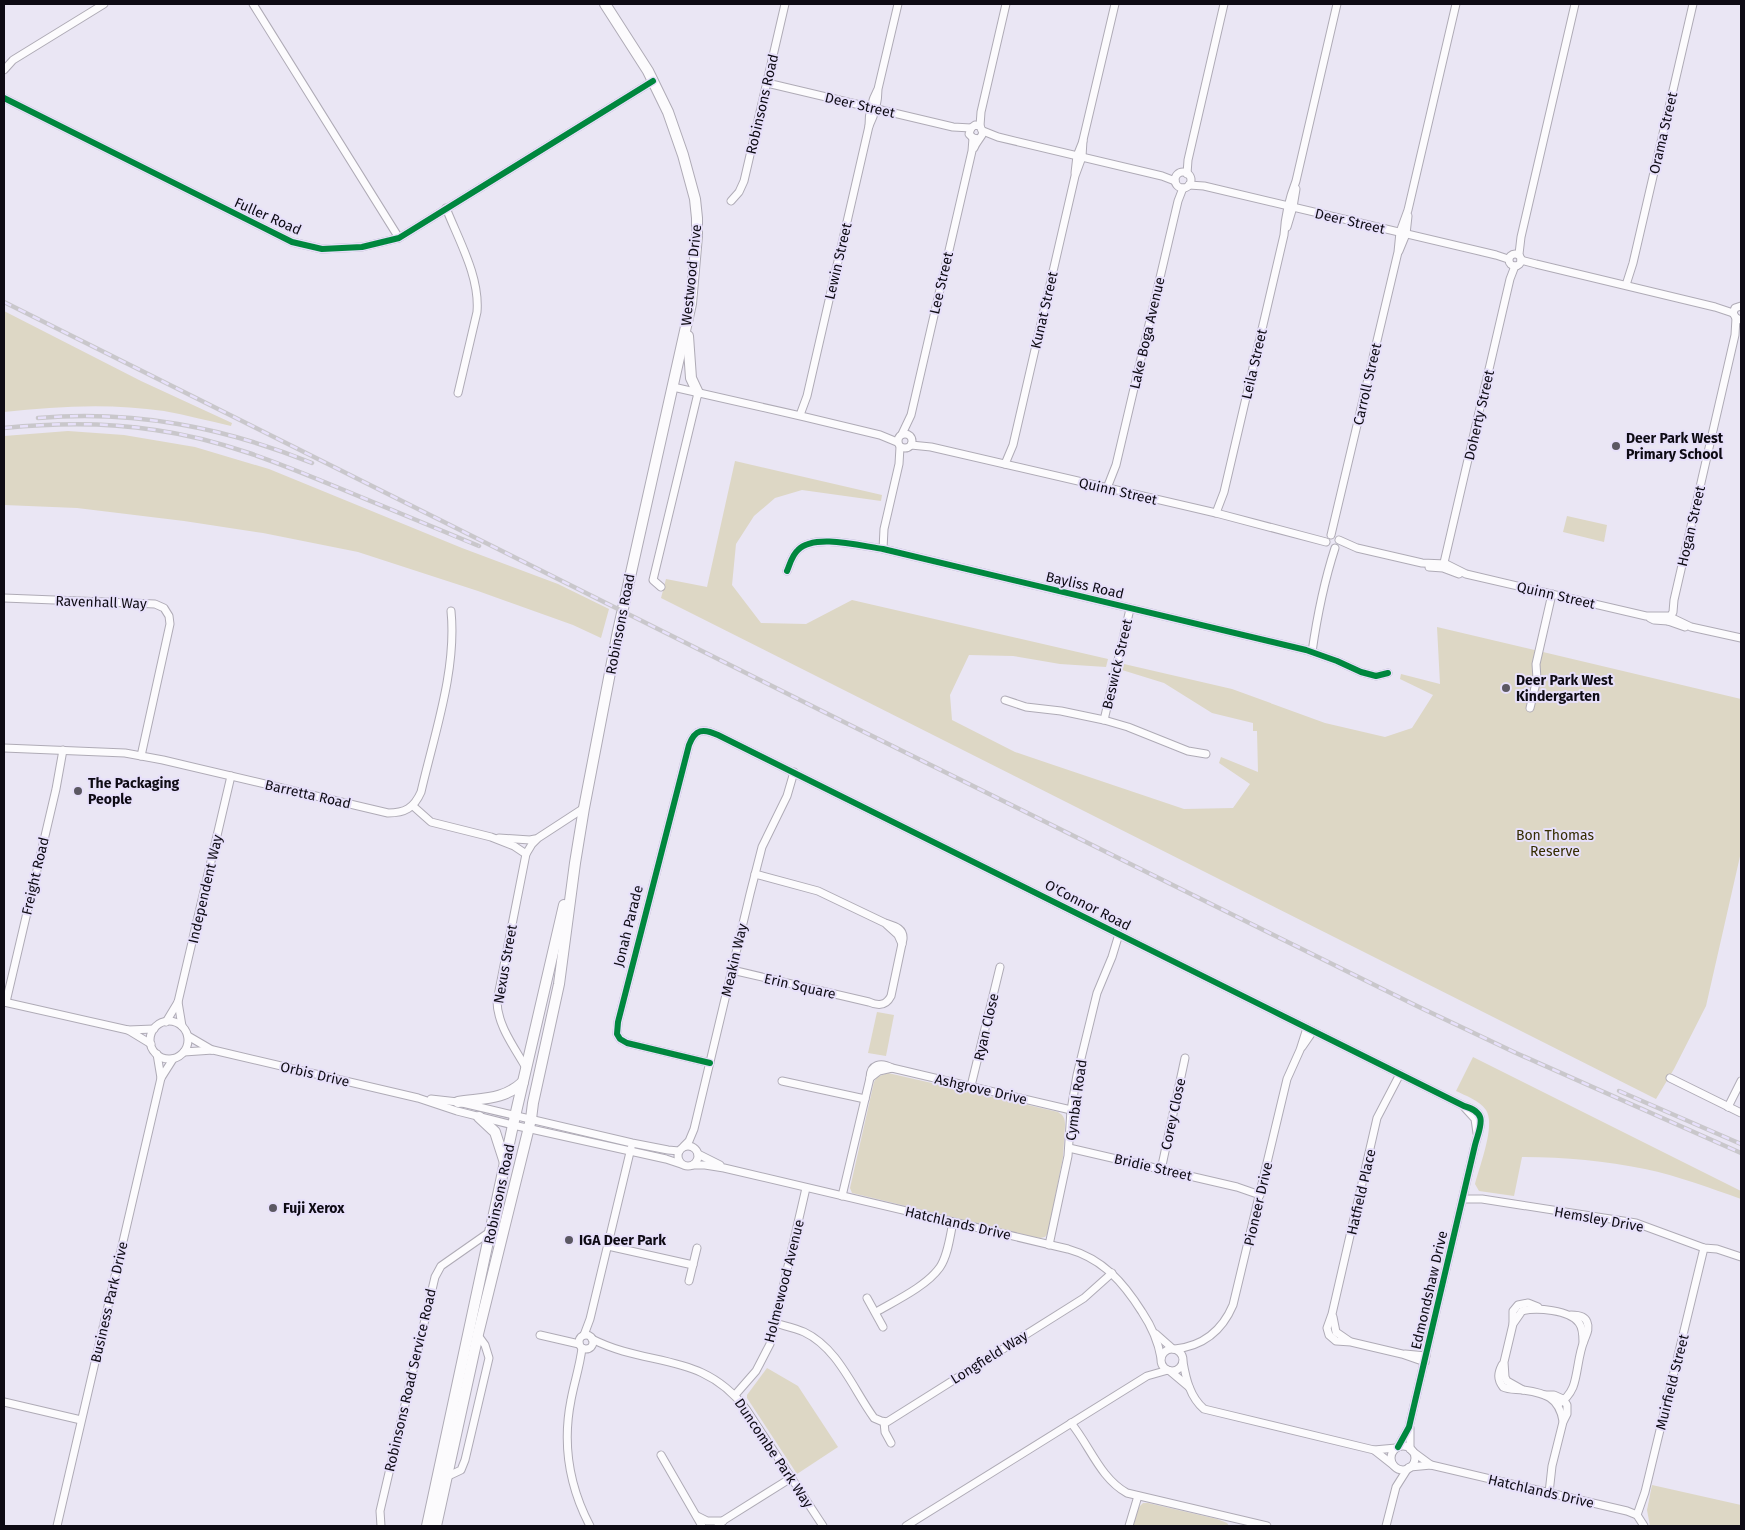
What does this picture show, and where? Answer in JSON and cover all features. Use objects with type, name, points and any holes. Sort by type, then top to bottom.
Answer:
[{"type":"main road","name":"Westwood Drive","points":[[604,4],[653,80],[668,112],[683,155],[695,199],[698,218],[689,312],[673,387]]},
{"type":"main road","points":[[689,312],[688,340],[690,367],[698,393]]},
{"type":"main road","name":"Robinsons Road","points":[[427,1526],[442,1478],[474,1333],[530,1124],[559,984],[584,808],[618,631],[673,387]]},
{"type":"main road","name":"Robinsons Road","points":[[474,1333],[491,1231],[514,1120],[575,863]]},
{"type":"main road","points":[[458,1102],[504,1095],[514,1091],[523,1082]]},
{"type":"main road","points":[[479,1117],[495,1132],[505,1164]]},
{"type":"main road","name":"Robinsons Road","points":[[436,1526],[442,1478]]},
{"type":"street","points":[[4,70],[13,60],[104,4]]},
{"type":"street","points":[[253,4],[399,238]]},
{"type":"street","name":"Robinsons Road","points":[[732,201],[744,181],[785,4]]},
{"type":"street","name":"Lewin Street","points":[[802,416],[898,4]]},
{"type":"street","name":"Lee Street","points":[[879,549],[1006,4]]},
{"type":"street","name":"Kunat Street","points":[[1008,465],[1079,157],[1084,149],[1083,140],[1115,4]]},
{"type":"street","name":"Lake Boga Avenue","points":[[1111,489],[1224,4]]},
{"type":"street","name":"Leila Street","points":[[1219,514],[1337,4]]},
{"type":"street","name":"Carroll Street","points":[[1309,651],[1329,566],[1336,516],[1456,4]]},
{"type":"street","name":"Doherty Street","points":[[1444,565],[1575,4]]},
{"type":"street","name":"Orama Street","points":[[1628,285],[1693,4]]},
{"type":"street","name":"Fuller Road","points":[[4,98],[230,213],[292,242],[322,249],[362,247],[399,238],[653,80]]},
{"type":"street","name":"Deer Street","points":[[767,83],[1738,311]]},
{"type":"street","points":[[446,208],[474,277],[478,302],[458,393]]},
{"type":"street","name":"Hogan Street","points":[[1669,618],[1735,335],[1738,311]]},
{"type":"street","name":"Quinn Street","points":[[673,387],[1219,514],[1422,563],[1429,567],[1444,565],[1457,574],[1466,574],[1552,594],[1646,616],[1654,620],[1669,618],[1683,627],[1741,638]]},
{"type":"street","name":"Robinsons Road","points":[[661,587],[653,580],[698,393]]},
{"type":"street","name":"Bayliss Road","points":[[787,571],[791,559],[798,549],[810,542],[824,541],[879,549],[1309,651],[1376,676],[1388,673]]},
{"type":"street","points":[[1530,708],[1537,679],[1536,664],[1552,594]]},
{"type":"street","name":"Ravenhall Way","points":[[4,598],[155,604],[164,608],[170,616],[170,624],[141,756]]},
{"type":"street","name":"Beswick Street","points":[[1104,720],[1130,609]]},
{"type":"street","points":[[452,611],[453,648],[450,670],[420,792],[417,802],[413,806],[425,819],[431,822],[491,837],[514,846],[526,854]]},
{"type":"street","points":[[1004,700],[1026,708],[1061,711],[1104,720],[1128,727],[1188,751],[1206,754]]},
{"type":"street","name":"O'Connor Road","points":[[699,732],[713,732],[798,774],[1464,1106],[1478,1117]]},
{"type":"street","name":"Jonah Parade","points":[[699,732],[694,735],[689,745],[677,789],[628,976],[617,1034],[620,1040],[627,1043],[710,1063]]},
{"type":"street","name":"Barretta Road","points":[[4,748],[124,753],[388,813],[406,811],[413,806]]},
{"type":"street","name":"Freight Road","points":[[5,1002],[56,789],[63,750]]},
{"type":"street","name":"Meakin Way","points":[[682,1149],[689,1141],[694,1129],[764,842],[798,774]]},
{"type":"street","name":"Independent Way","points":[[166,1022],[178,1002],[231,776]]},
{"type":"street","name":"Nexus Street","points":[[526,1068],[505,1031],[497,1011],[497,1001],[526,854],[538,838],[584,808]]},
{"type":"street","points":[[491,837],[530,840],[538,838]]},
{"type":"street","name":"Erin Square","points":[[732,970],[869,1002],[883,999],[891,989],[902,944],[898,935],[885,923],[818,891],[755,874]]},
{"type":"street","name":"Cymbal Road","points":[[1049,1244],[1069,1148],[1071,1110],[1077,1076],[1097,993],[1122,936]]},
{"type":"street","name":"Ryan Close","points":[[971,1086],[1000,967]]},
{"type":"street","points":[[5,1002],[128,1030],[154,1028],[166,1022],[177,1023],[182,1026],[188,1036],[184,1052],[173,1059],[162,1058],[151,1044],[150,1039],[154,1028]]},
{"type":"street","name":"Independent Way","points":[[178,1002],[182,1026]]},
{"type":"street","points":[[128,1030],[151,1044]]},
{"type":"street","name":"Pioneer Drive","points":[[1183,1361],[1196,1345],[1220,1327],[1233,1305],[1287,1079],[1310,1030]]},
{"type":"street","name":"Orbis Drive","points":[[188,1036],[213,1050],[418,1098],[479,1117],[514,1120]]},
{"type":"street","name":"Orbis Drive","points":[[184,1052],[213,1050]]},
{"type":"street","name":"Business Park Drive","points":[[157,1054],[161,1078]]},
{"type":"street","name":"Corey Close","points":[[1161,1170],[1186,1058]]},
{"type":"street","name":"Business Park Drive","points":[[57,1526],[161,1078],[173,1059]]},
{"type":"street","name":"Ashgrove Drive","points":[[842,1196],[870,1078],[879,1071],[892,1068],[1071,1110]]},
{"type":"street","name":"Hatfield Place","points":[[1400,1074],[1378,1118],[1332,1314],[1336,1332],[1351,1342],[1426,1359]]},
{"type":"street","points":[[1670,1078],[1741,1113]]},
{"type":"street","points":[[782,1080],[865,1099]]},
{"type":"street","points":[[1728,1107],[1741,1081]]},
{"type":"street","name":"Orbis Drive","points":[[418,1098],[458,1102],[514,1120]]},
{"type":"street","name":"Edmondshaw Drive","points":[[1411,1450],[1410,1427],[1477,1136],[1478,1117]]},
{"type":"street","points":[[514,1120],[630,1152],[666,1159],[686,1167],[692,1166],[697,1161],[697,1152],[690,1146],[682,1149],[668,1150],[530,1124]]},
{"type":"street","name":"Meakin Way","points":[[694,1129],[697,1152]]},
{"type":"street","points":[[590,1526],[573,1487],[566,1440],[571,1400],[632,1143]]},
{"type":"street","name":"Bridie Street","points":[[1069,1148],[1261,1192]]},
{"type":"street","points":[[681,1164],[677,1156],[682,1149]]},
{"type":"street","name":"Hatchlands Drive","points":[[697,1152],[724,1168]]},
{"type":"street","name":"Hatchlands Drive","points":[[692,1166],[705,1165],[724,1168],[1049,1244],[1087,1255],[1110,1270],[1130,1294],[1156,1334],[1174,1349]]},
{"type":"street","name":"Holmewood Avenue","points":[[736,1395],[756,1371],[765,1357],[770,1344],[806,1188]]},
{"type":"street","name":"Hemsley Drive","points":[[1463,1196],[1636,1223],[1704,1248],[1718,1249],[1741,1257]]},
{"type":"street","points":[[876,1312],[918,1287],[940,1267],[945,1256],[953,1222]]},
{"type":"street","name":"Robinsons Road Service Road","points":[[381,1526],[380,1510],[434,1277],[441,1266],[491,1231]]},
{"type":"street","points":[[608,1246],[693,1265]]},
{"type":"street","points":[[690,1281],[697,1248]]},
{"type":"street","name":"Muirfield Street","points":[[1637,1515],[1645,1492],[1704,1248]]},
{"type":"street","name":"Longfield Way","points":[[884,1422],[1076,1303],[1092,1290],[1110,1270]]},
{"type":"street","points":[[867,1298],[884,1327]]},
{"type":"street","points":[[1546,1492],[1567,1410],[1561,1401],[1523,1390],[1506,1381],[1504,1362],[1513,1324],[1522,1310],[1540,1308],[1566,1314],[1580,1324],[1583,1342],[1573,1388],[1561,1401]]},
{"type":"street","points":[[775,1323],[804,1332],[819,1341],[833,1355],[874,1418],[884,1422],[884,1432],[891,1443]]},
{"type":"street","points":[[442,1478],[460,1470],[465,1460],[489,1358],[485,1345],[474,1333]]},
{"type":"street","name":"Hatchlands Drive","points":[[1156,1334],[1160,1359]]},
{"type":"street","name":"Duncombe Park Way","points":[[540,1336],[586,1342],[689,1366],[715,1379],[736,1395],[822,1526]]},
{"type":"street","name":"Pioneer Drive","points":[[1174,1349],[1196,1345]]},
{"type":"street","points":[[1147,1376],[1164,1352],[1174,1349],[1182,1354],[1189,1387],[1199,1405],[1211,1412],[1374,1450],[1404,1446],[1411,1450],[1414,1461],[1396,1486]]},
{"type":"street","points":[[1160,1359],[1163,1367],[1189,1387]]},
{"type":"street","points":[[906,1526],[1147,1376],[1180,1368],[1183,1361]]},
{"type":"street","points":[[4,1402],[81,1420]]},
{"type":"street","points":[[1073,1422],[1106,1476],[1116,1487],[1136,1496],[1236,1523],[1267,1526]]},
{"type":"street","name":"Edmondshaw Drive","points":[[1397,1447],[1410,1427]]},
{"type":"street","points":[[1386,1526],[1396,1486],[1391,1454],[1397,1447]]},
{"type":"street","points":[[1374,1450],[1401,1469],[1409,1468]]},
{"type":"street","name":"Hatchlands Drive","points":[[1411,1450],[1431,1465]]},
{"type":"street","points":[[661,1455],[702,1526]]},
{"type":"street","name":"Hatchlands Drive","points":[[1409,1468],[1431,1465],[1637,1515]]},
{"type":"street","points":[[697,1516],[707,1521],[721,1523],[791,1478]]},
{"type":"street","points":[[1129,1526],[1136,1496]]},
{"type":"street","points":[[1637,1515],[1644,1526]]},
{"type":"green space","points":[[4,311],[141,381],[232,423],[231,426],[144,408],[64,407],[4,412]]},
{"type":"green space","points":[[68,431],[124,435],[195,447],[269,469],[462,548],[558,584],[609,609],[601,638],[573,625],[478,591],[358,552],[263,533],[184,521],[77,508],[4,505],[4,436]]},
{"type":"green space","name":"Bon Thomas Reserve","points":[[735,461],[882,495],[881,501],[802,490],[775,498],[754,516],[736,544],[732,585],[761,623],[806,624],[852,600],[1108,659],[1106,667],[1060,664],[1013,656],[969,655],[950,695],[952,720],[1015,752],[1184,809],[1233,808],[1250,784],[1219,763],[1221,757],[1258,772],[1257,731],[1253,731],[1253,723],[1212,713],[1164,683],[1122,670],[1124,664],[1232,689],[1325,723],[1385,737],[1412,728],[1433,695],[1400,679],[1401,674],[1440,684],[1437,627],[1741,699],[1741,852],[1706,1006],[1674,1069],[1656,1099],[661,598],[666,579],[707,587]]},
{"type":"green space","points":[[1567,516],[1607,525],[1604,542],[1563,532]]},
{"type":"green space","points":[[877,1012],[894,1015],[886,1056],[868,1053]]},
{"type":"green space","points":[[1473,1057],[1741,1191],[1741,1199],[1645,1169],[1584,1160],[1538,1157],[1522,1157],[1514,1196],[1479,1191],[1475,1184],[1488,1136],[1489,1117],[1486,1110],[1480,1104],[1456,1091]]},
{"type":"green space","points":[[888,1073],[1061,1114],[1065,1123],[1063,1157],[1048,1233],[1045,1237],[1030,1236],[852,1193],[850,1188],[874,1082],[877,1077]]},
{"type":"green space","points":[[767,1368],[798,1386],[838,1447],[797,1474],[747,1398],[747,1395]]},
{"type":"green space","points":[[1652,1485],[1741,1505],[1741,1526],[1650,1526],[1647,1510]]},
{"type":"green space","points":[[1143,1503],[1217,1519],[1227,1523],[1229,1526],[1133,1526],[1137,1509]]},
{"type":"railway","points":[[4,302],[1419,1007],[1516,1053],[1741,1153]]},
{"type":"railway","points":[[38,418],[109,417],[144,419],[178,424],[245,440],[279,450],[312,463]]},
{"type":"railway","points":[[4,428],[61,424],[136,427],[203,439],[249,453],[294,470],[479,546]]},
{"type":"railway","points":[[1619,1091],[1741,1144]]},
{"type":"cycle path","points":[[4,98],[292,242],[322,249],[362,247],[399,238],[653,81]]},
{"type":"cycle path","points":[[787,571],[794,554],[805,545],[815,542],[838,542],[883,549],[1306,650],[1376,676],[1388,673]]},
{"type":"cycle path","points":[[710,1063],[627,1043],[620,1039],[617,1034],[618,1022],[689,745],[694,736],[700,731],[708,731],[718,735],[1477,1112],[1480,1116],[1480,1126],[1409,1427],[1398,1447]]},
{"type":"place","name":"Deer Park West Primary School","points":[[1616,446]]},
{"type":"place","name":"Deer Park West Kindergarten","points":[[1506,688]]},
{"type":"place","name":"The Packaging People","points":[[78,791]]},
{"type":"place","name":"Fuji Xerox","points":[[273,1208]]},
{"type":"place","name":"IGA Deer Park","points":[[569,1240]]}]
